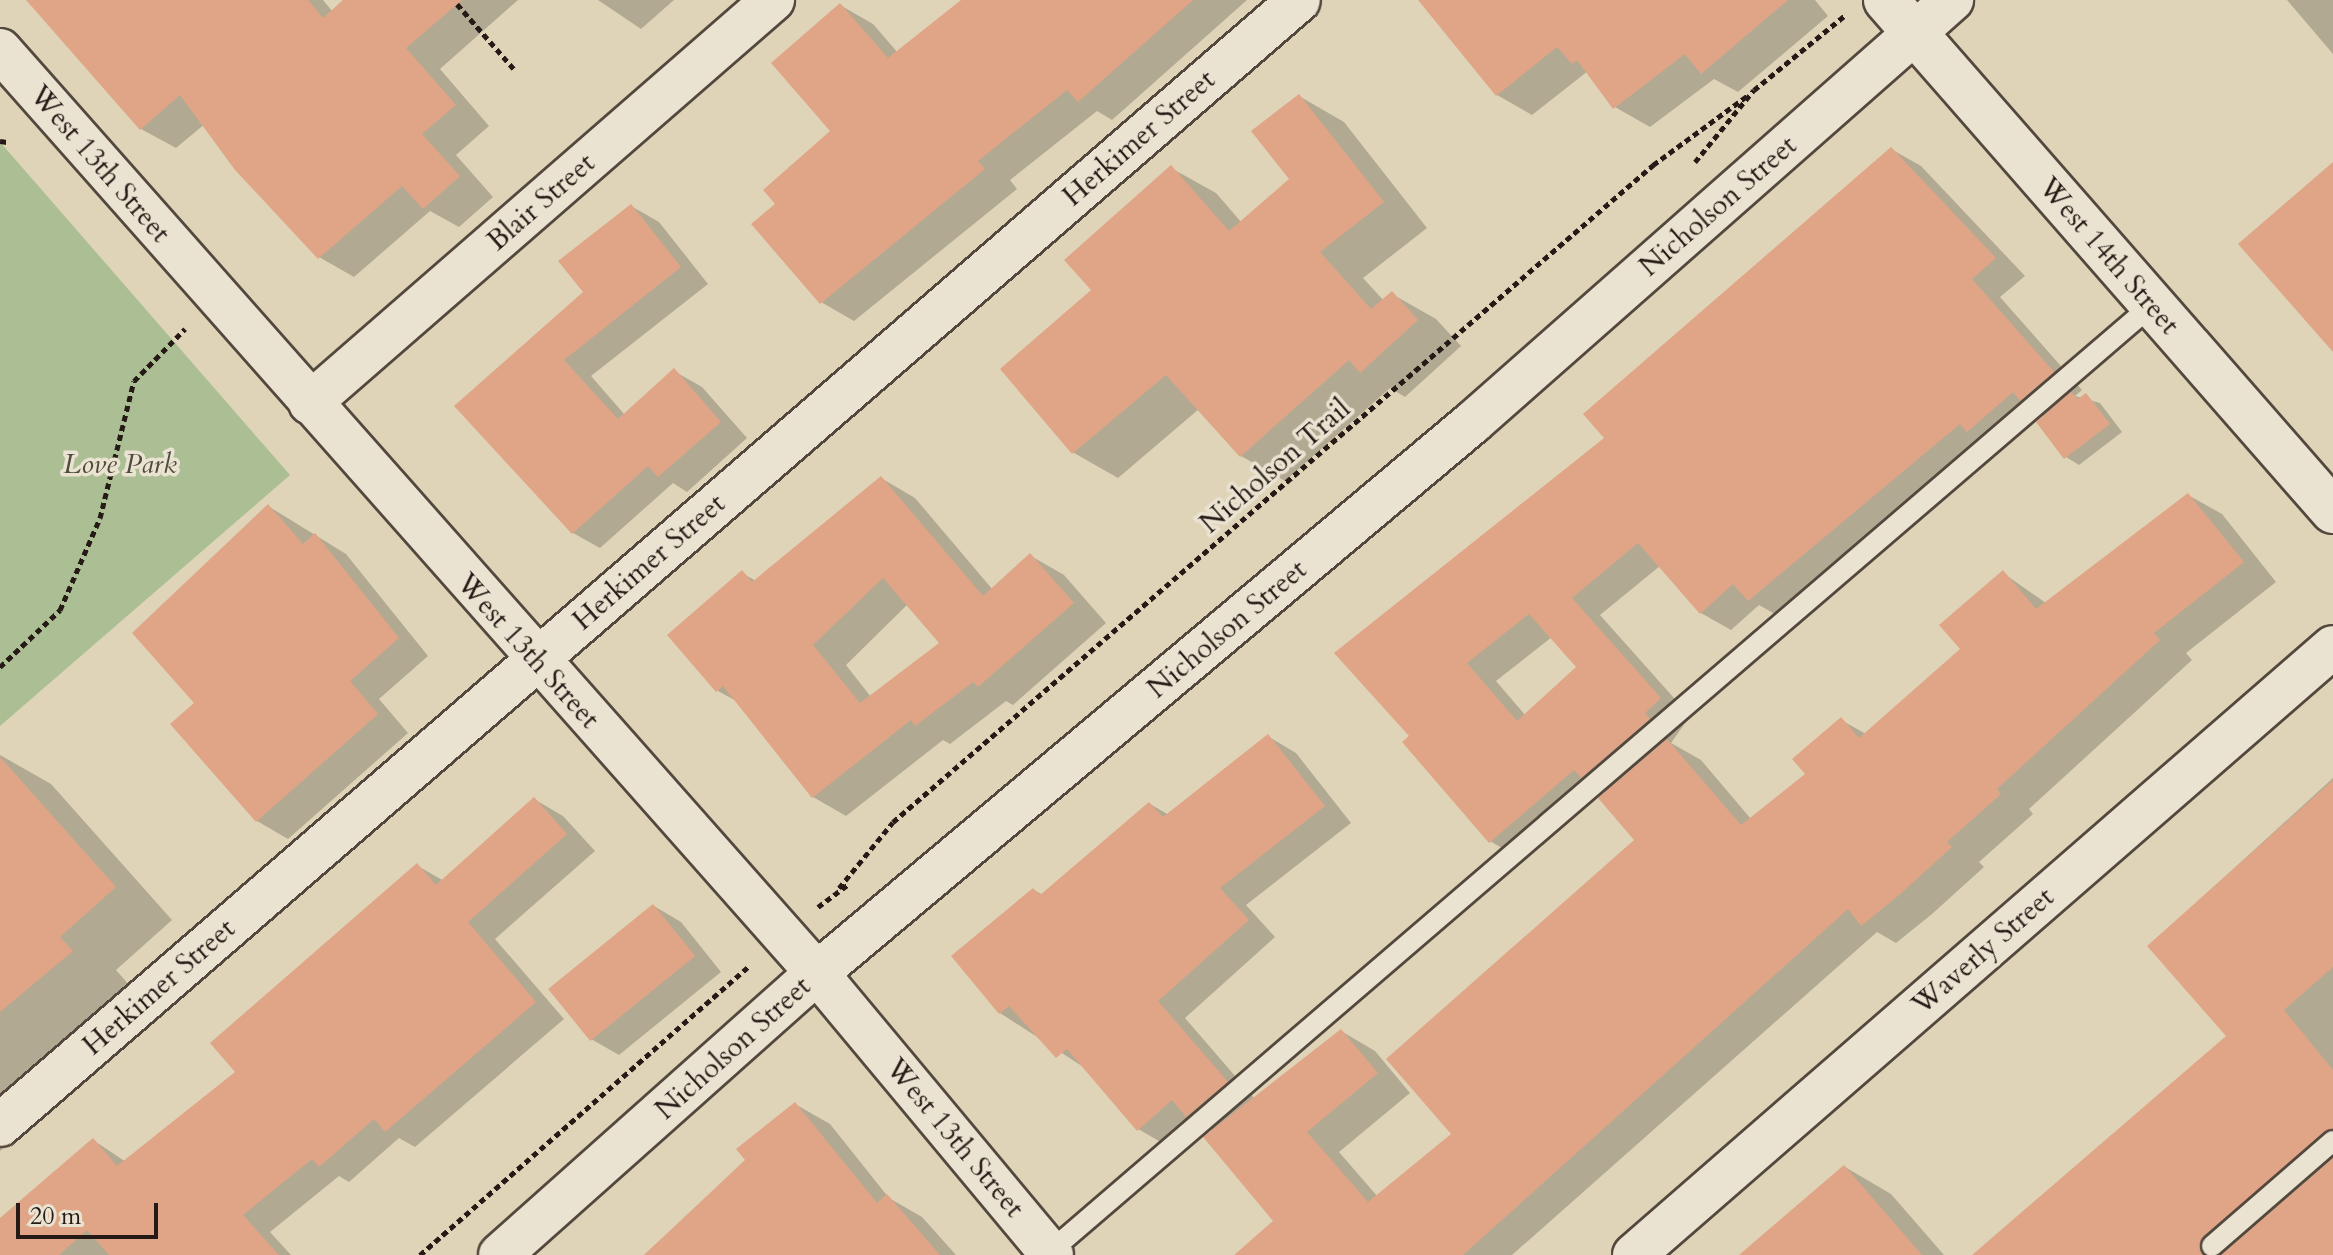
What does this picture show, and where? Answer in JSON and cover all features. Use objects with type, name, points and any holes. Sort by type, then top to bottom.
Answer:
[{"type":"street","name":"Blair Street","points":[[310,403],[773,0]]},
{"type":"street","name":"Herkimer Street","points":[[0,1125],[1299,0]]},
{"type":"street","name":"West 14th Street","points":[[1886,0],[2333,511]]},
{"type":"street","name":"Nicholson Street","points":[[500,1255],[817,973],[1472,423],[1952,0]]},
{"type":"street","name":"West 13th Street","points":[[0,50],[535,660],[817,973],[1049,1254]]},
{"type":"street","name":"Waverly Street","points":[[1634,1255],[2333,647]]},
{"type":"lane","points":[[1049,1254],[2152,305]]},
{"type":"lane","points":[[2212,1246],[2333,1141]]},
{"type":"path","points":[[457,4],[514,69]]},
{"type":"path","name":"Nicholson Trail","points":[[838,889],[893,822],[1653,165],[1754,90]]},
{"type":"path","points":[[0,141],[7,142]]},
{"type":"path","points":[[0,667],[41,635],[73,585],[100,518],[134,381],[219,300]]},
{"type":"path","points":[[420,1255],[758,958]]},
{"type":"green space","name":"Love Park","points":[[0,142],[290,475],[0,726]]},
{"type":"building","points":[[26,0],[308,0],[323,18],[343,0],[462,0],[406,48],[456,105],[422,134],[460,176],[423,209],[402,186],[318,259],[235,170],[180,95],[140,130]]},
{"type":"building","points":[[961,0],[1193,0],[1078,102],[1067,90],[978,161],[985,169],[820,304],[751,224],[775,204],[763,190],[830,131],[771,63],[840,3],[888,58]]},
{"type":"building","points":[[1418,0],[1788,0],[1701,74],[1685,54],[1613,109],[1577,60],[1572,64],[1557,47],[1496,96]]},
{"type":"building","points":[[1299,94],[1384,202],[1320,252],[1371,309],[1392,291],[1418,320],[1360,373],[1349,360],[1240,457],[1166,375],[1072,454],[1000,369],[1091,290],[1064,260],[1171,165],[1229,231],[1289,179],[1251,131]]},
{"type":"building","points":[[1891,147],[1996,258],[1972,279],[2054,372],[2020,401],[2013,392],[1967,432],[1960,424],[1748,601],[1733,584],[1700,614],[1638,543],[1572,598],[1661,698],[1645,713],[1650,719],[1581,778],[1574,770],[1489,843],[1402,742],[1409,736],[1334,653],[1604,438],[1583,414]],"holes":[[[1529,614],[1576,667],[1517,721],[1467,663]]]},
{"type":"building","points":[[2333,162],[2333,352],[2238,244]]},
{"type":"building","points":[[631,204],[681,267],[564,360],[618,419],[674,368],[721,422],[658,477],[648,466],[572,534],[454,406],[583,292],[558,261]]},
{"type":"building","points":[[2071,392],[2078,399],[2086,393],[2110,424],[2064,459],[2036,422]]},
{"type":"building","points":[[881,476],[983,596],[1030,553],[1074,603],[978,687],[973,682],[915,726],[911,720],[812,798],[723,686],[716,692],[667,635],[742,570],[752,582]],"holes":[[[883,578],[939,643],[860,703],[813,645]]]},
{"type":"building","points":[[2188,493],[2244,562],[2154,633],[2160,640],[1997,789],[2001,794],[1947,842],[1952,847],[1898,896],[1861,926],[1848,909],[1463,1255],[1234,1255],[1273,1221],[1203,1137],[1341,1029],[1378,1073],[1307,1132],[1368,1202],[1451,1134],[1386,1059],[1634,840],[1598,798],[1667,739],[1741,825],[1805,774],[1792,759],[1841,717],[1859,738],[1960,649],[1939,625],[2003,570],[2036,609]]},
{"type":"building","points":[[268,504],[303,544],[315,533],[399,638],[350,681],[378,714],[256,822],[170,724],[194,703],[132,633]]},
{"type":"building","points":[[1268,734],[1325,806],[1220,888],[1249,920],[1158,1001],[1228,1082],[1186,1117],[1172,1100],[1137,1131],[1067,1049],[1056,1058],[1009,1006],[999,1014],[951,956],[1033,888],[1040,895],[1149,802],[1163,817]]},
{"type":"building","points":[[0,757],[116,887],[60,937],[73,951],[0,1012]]},
{"type":"building","points":[[2333,780],[2333,967],[2284,1010],[2333,1070],[2333,1128],[2203,1236],[2203,1255],[1972,1255],[2226,1036],[2147,946]]},
{"type":"building","points":[[534,797],[567,834],[468,922],[536,1002],[385,1132],[374,1119],[319,1167],[312,1159],[243,1215],[279,1255],[109,1255],[87,1230],[59,1255],[0,1255],[0,1218],[37,1186],[93,1138],[117,1166],[235,1072],[210,1043],[417,863],[436,885]]},
{"type":"building","points":[[653,904],[695,956],[590,1041],[548,989]]},
{"type":"building","points":[[795,1102],[877,1203],[887,1194],[940,1255],[644,1255],[745,1160],[736,1149]]},
{"type":"building","points":[[2333,1158],[2333,1255],[2221,1255]]},
{"type":"building","points":[[1844,1165],[1922,1255],[1739,1255]]}]
